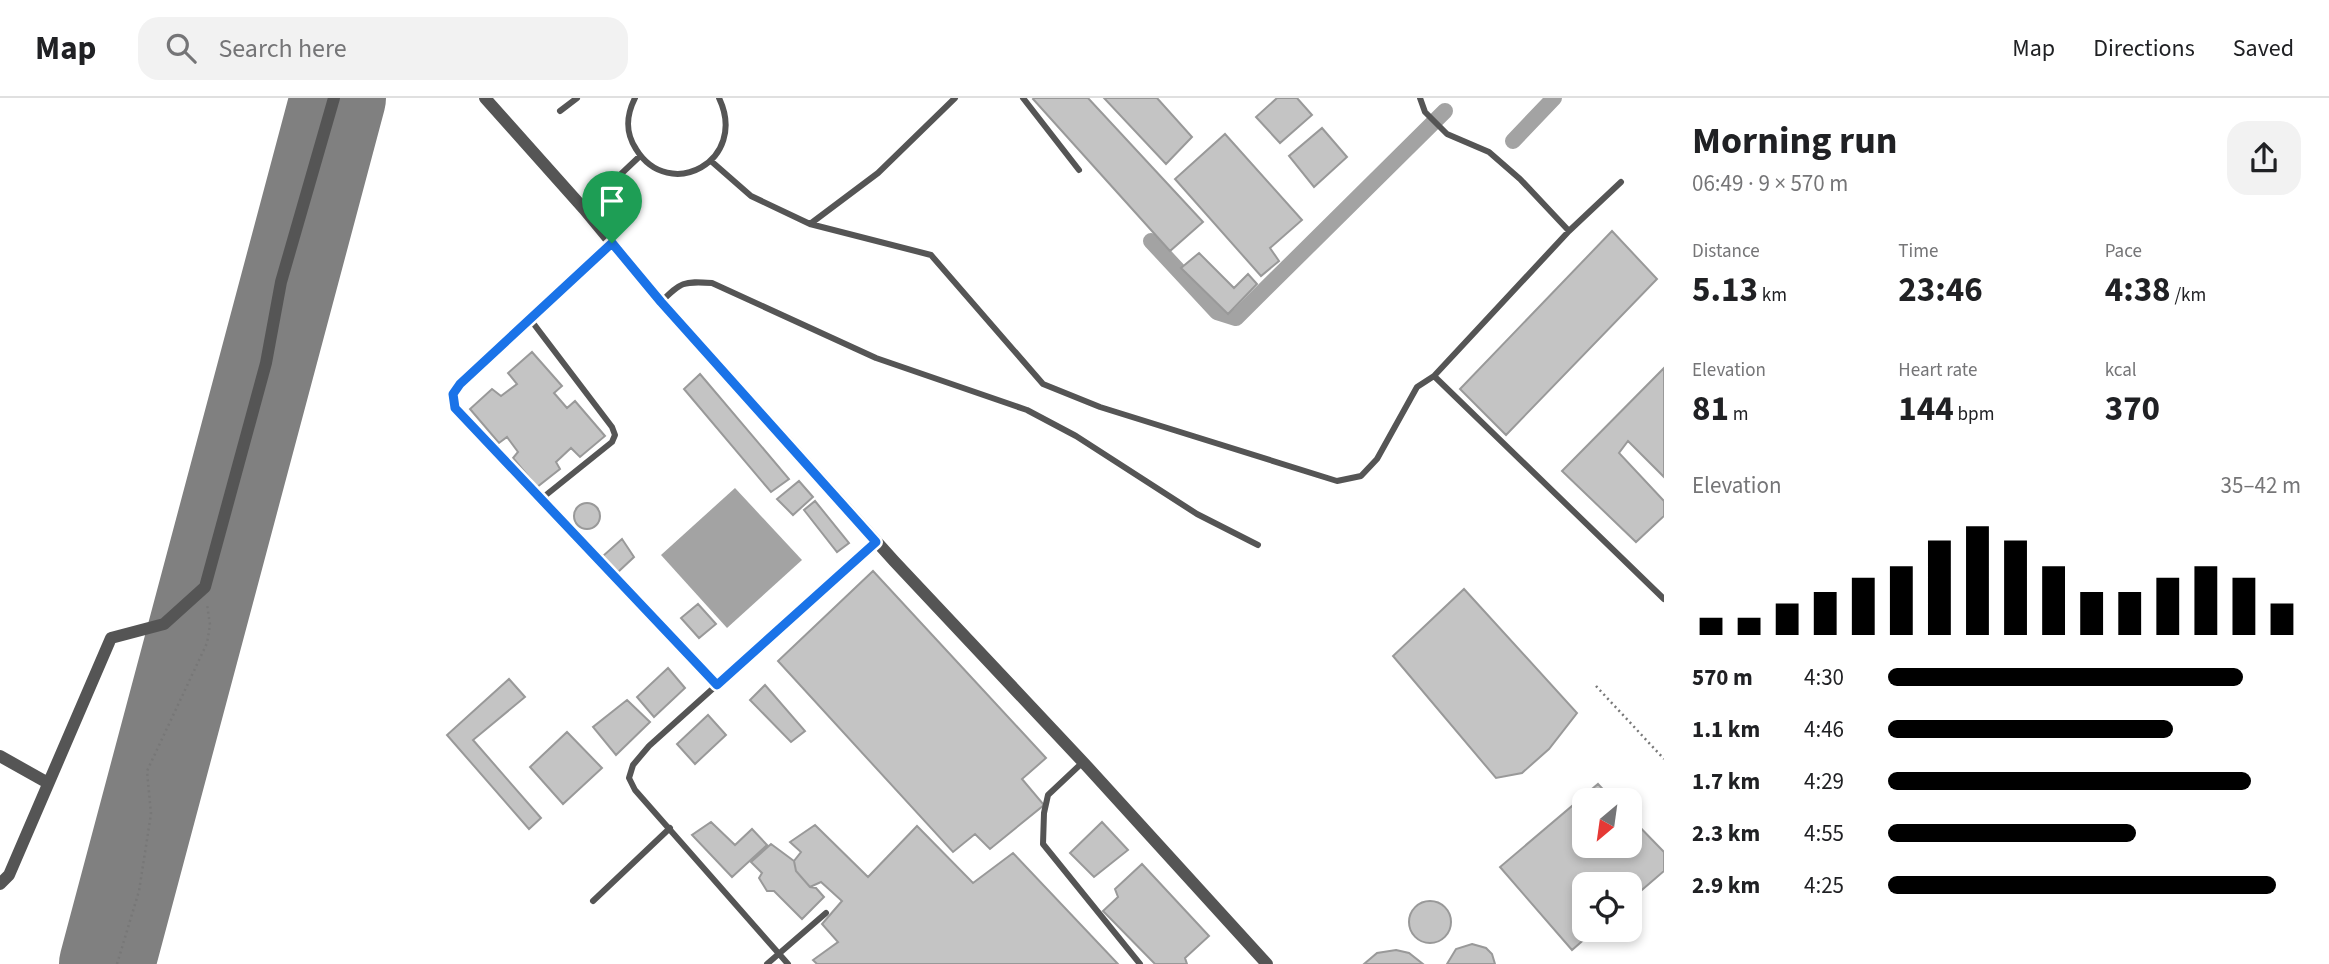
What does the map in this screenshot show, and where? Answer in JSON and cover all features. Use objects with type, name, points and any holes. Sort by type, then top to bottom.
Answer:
[{"type":"street","points":[[0,884],[9,875],[111,638],[164,624],[205,587],[266,363],[281,282],[334,98]]},
{"type":"street","points":[[485,98],[584,209],[661,302],[876,542],[1083,762],[1267,964]]},
{"type":"street","points":[[0,756],[48,783]]},
{"type":"lane","points":[[560,111],[576,98]]},
{"type":"lane","points":[[635,98],[629,110],[627,125],[630,139],[640,156],[649,165],[664,172],[681,174],[697,170],[711,161],[722,147],[727,131],[726,114],[719,98]]},
{"type":"lane","points":[[810,224],[878,173],[955,98]]},
{"type":"lane","points":[[1023,98],[1079,170]]},
{"type":"lane","points":[[1420,98],[1425,112],[1447,134],[1489,152],[1520,179],[1569,231]]},
{"type":"lane","points":[[584,209],[640,156]]},
{"type":"lane","points":[[711,161],[751,196],[810,224],[931,255],[1043,384],[1100,407],[1338,481],[1362,476],[1377,459],[1417,387],[1434,376],[1569,231],[1621,182]]},
{"type":"lane","points":[[612,243],[460,384],[453,394],[455,408],[717,685]]},
{"type":"lane","points":[[661,302],[675,288],[689,281],[712,283],[876,358],[1027,410],[1076,436],[1197,514],[1258,545]]},
{"type":"lane","points":[[530,319],[612,427],[615,435],[612,442],[541,499]]},
{"type":"lane","points":[[1434,376],[1664,599]]},
{"type":"lane","points":[[789,964],[635,790],[629,778],[633,765],[649,746],[876,542]]},
{"type":"lane","points":[[1083,762],[1048,795],[1044,813],[1043,844],[1140,964]]},
{"type":"lane","points":[[593,901],[670,828]]},
{"type":"lane","points":[[767,964],[826,913]]},
{"type":"path","points":[[117,964],[139,891],[151,814],[147,771],[207,643],[210,625],[205,587]]},
{"type":"path","points":[[1596,686],[1664,760]]},
{"type":"shaded area","points":[[735,488],[802,560],[727,628],[661,555]]},
{"type":"building","points":[[1034,98],[1088,98],[1203,222],[1170,251]]},
{"type":"building","points":[[1104,98],[1157,98],[1192,137],[1166,164]]},
{"type":"building","points":[[1277,98],[1297,98],[1312,115],[1280,143],[1256,117]]},
{"type":"building","points":[[1322,128],[1347,157],[1314,187],[1289,156]]},
{"type":"building","points":[[1225,134],[1302,220],[1270,248],[1279,261],[1261,276],[1175,179]]},
{"type":"building","points":[[1612,231],[1657,279],[1506,435],[1460,389]]},
{"type":"building","points":[[1199,253],[1234,288],[1248,274],[1257,284],[1228,314],[1181,268]]},
{"type":"building","points":[[532,352],[562,386],[554,393],[567,408],[575,401],[605,436],[580,457],[571,448],[556,462],[560,469],[537,487],[513,458],[518,452],[507,437],[499,443],[470,409],[492,389],[501,396],[517,384],[508,373]]},
{"type":"building","points":[[1664,368],[1664,477],[1628,441],[1619,453],[1664,501],[1664,516],[1636,542],[1562,471]]},
{"type":"building","points":[[700,374],[789,479],[771,492],[684,389]]},
{"type":"building","points":[[799,481],[813,497],[793,515],[777,499]]},
{"type":"building","points":[[815,501],[849,543],[837,552],[804,510]]},
{"type":"building","points":[[587,503],[596,507],[600,516],[596,525],[587,529],[578,525],[574,516],[578,507]]},
{"type":"building","points":[[622,539],[634,557],[618,572],[603,556]]},
{"type":"building","points":[[873,571],[1046,758],[1022,779],[1044,805],[990,849],[975,834],[953,852],[778,661]]},
{"type":"building","points":[[1464,589],[1577,713],[1549,749],[1522,773],[1496,778],[1393,656]]},
{"type":"building","points":[[698,604],[716,624],[699,638],[681,618]]},
{"type":"building","points":[[668,668],[685,688],[654,717],[637,697]]},
{"type":"building","points":[[509,679],[525,697],[473,740],[541,818],[529,829],[447,735]]},
{"type":"building","points":[[765,685],[805,731],[791,742],[750,700]]},
{"type":"building","points":[[627,700],[650,722],[616,755],[593,727]]},
{"type":"building","points":[[708,715],[726,735],[695,764],[677,744]]},
{"type":"building","points":[[567,732],[602,768],[563,804],[530,767]]},
{"type":"building","points":[[1572,806],[1572,858],[1642,858],[1642,829],[1664,852],[1664,871],[1642,890],[1642,872],[1572,872],[1572,942],[1581,942],[1572,950],[1500,867]]},
{"type":"building","points":[[711,822],[735,845],[752,829],[767,845],[732,877],[692,835]]},
{"type":"building","points":[[1102,822],[1128,850],[1094,877],[1070,853]]},
{"type":"building","points":[[815,825],[868,877],[917,826],[973,883],[1013,853],[1118,964],[817,964],[813,960],[838,942],[822,924],[842,901],[821,882],[810,887],[796,871],[794,861],[801,852],[790,842]]},
{"type":"building","points":[[771,844],[794,861],[796,871],[810,887],[816,888],[824,897],[802,919],[774,891],[767,891],[759,878],[762,873],[751,862]]},
{"type":"building","points":[[1142,864],[1209,936],[1185,958],[1187,964],[1155,964],[1103,911],[1118,897],[1115,889]]},
{"type":"building","points":[[1430,901],[1445,907],[1451,922],[1445,937],[1430,943],[1415,937],[1409,922],[1415,907]]},
{"type":"building","points":[[1472,944],[1486,948],[1492,954],[1495,964],[1447,964],[1456,949]]},
{"type":"building","points":[[1396,950],[1409,953],[1423,964],[1364,964],[1377,953]]},
{"type":"waterway","points":[[1513,141],[1554,98]]},
{"type":"waterway","points":[[1151,241],[1217,312],[1236,318],[1445,111]]},
{"type":"runway","points":[[107,964],[338,98]]},
{"type":"route","points":[[612,243],[661,302],[876,542],[717,685],[455,408],[453,394],[460,384],[612,243]]}]
